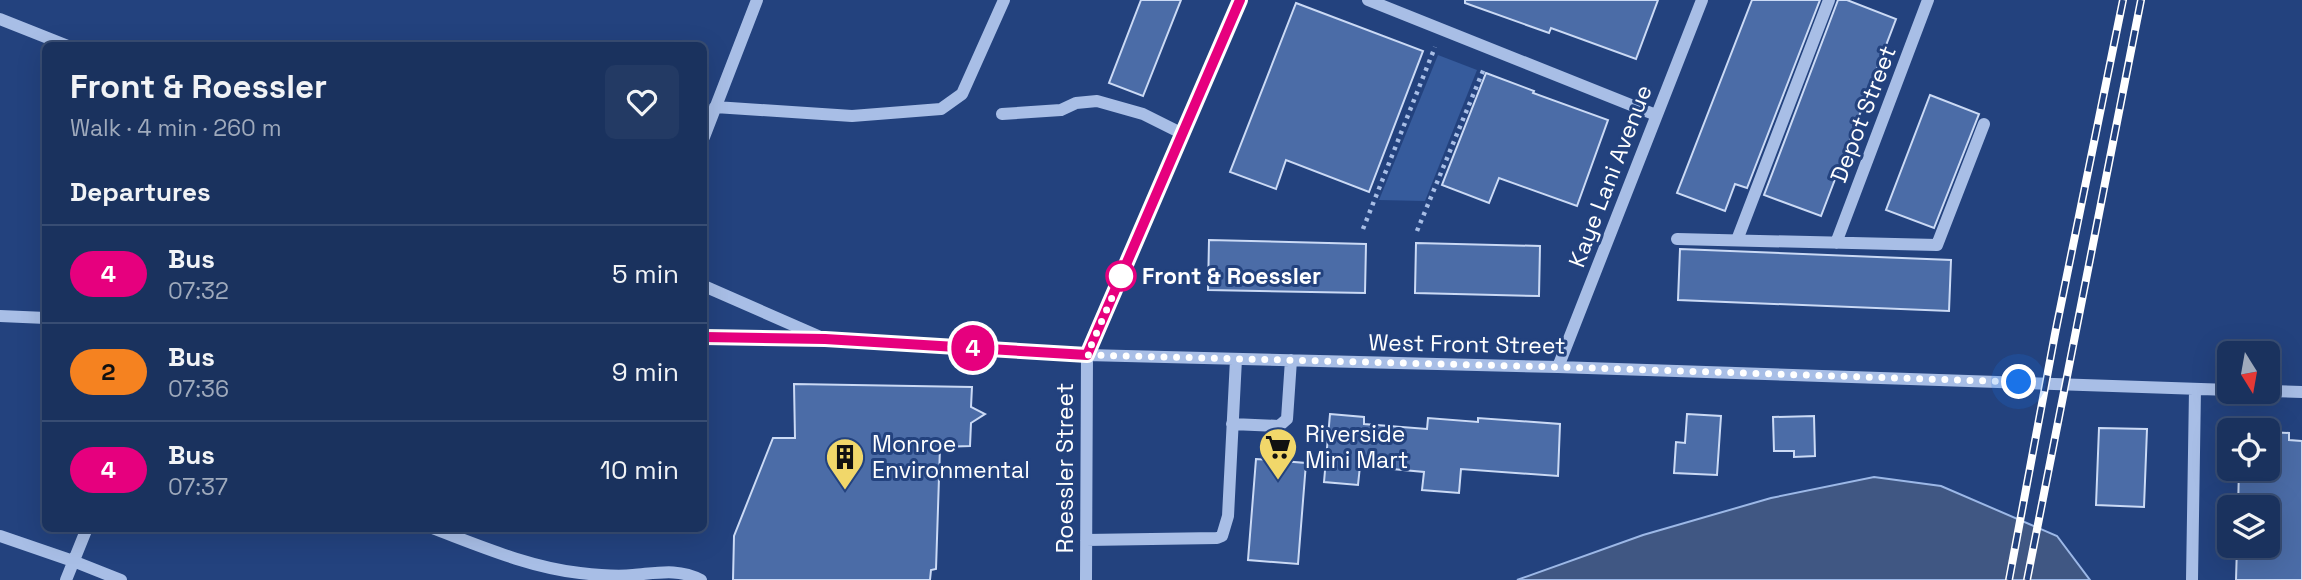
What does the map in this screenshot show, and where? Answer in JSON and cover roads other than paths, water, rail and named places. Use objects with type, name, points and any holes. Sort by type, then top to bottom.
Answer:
[{"type":"street","points":[[707,128],[757,0]]},
{"type":"street","points":[[715,107],[852,116],[941,109],[962,94],[1004,0]]},
{"type":"street","points":[[1087,355],[1240,0]]},
{"type":"street","points":[[1368,0],[1656,115]]},
{"type":"street","name":"Kaye Lani Avenue","points":[[1558,367],[1702,0]]},
{"type":"street","points":[[1737,240],[1829,0]]},
{"type":"street","name":"Depot Street","points":[[1836,243],[1928,0]]},
{"type":"street","points":[[0,19],[58,42]]},
{"type":"street","points":[[1002,114],[1061,110],[1076,103],[1097,101],[1143,114],[1183,134]]},
{"type":"street","points":[[1677,239],[1937,245],[1984,124]]},
{"type":"street","points":[[707,287],[825,339]]},
{"type":"street","points":[[0,316],[42,318]]},
{"type":"street","name":"West Front Street","points":[[707,337],[825,339],[1087,355],[1558,367],[2217,389]]},
{"type":"street","name":"Roessler Street","points":[[1086,580],[1087,355]]},
{"type":"street","points":[[1086,540],[1222,536],[1228,516],[1236,359]]},
{"type":"street","points":[[1232,424],[1279,426],[1284,423],[1287,419],[1291,360]]},
{"type":"street","points":[[2192,580],[2195,388]]},
{"type":"street","points":[[2280,391],[2302,392]]},
{"type":"street","points":[[66,580],[85,532]]},
{"type":"street","points":[[443,532],[523,562],[579,573],[631,576],[663,571],[688,573],[701,580]]},
{"type":"street","points":[[0,536],[121,580]]},
{"type":"railway","points":[[2009,580],[2055,334],[2123,0]]},
{"type":"railway","points":[[2027,580],[2141,0]]},
{"type":"place","name":"Front & Roessler","points":[[1121,276]]},
{"type":"place","name":"Riverside Mini Mart","points":[[1278,481]]},
{"type":"place","name":"Monroe Environmental","points":[[845,491]]}]
